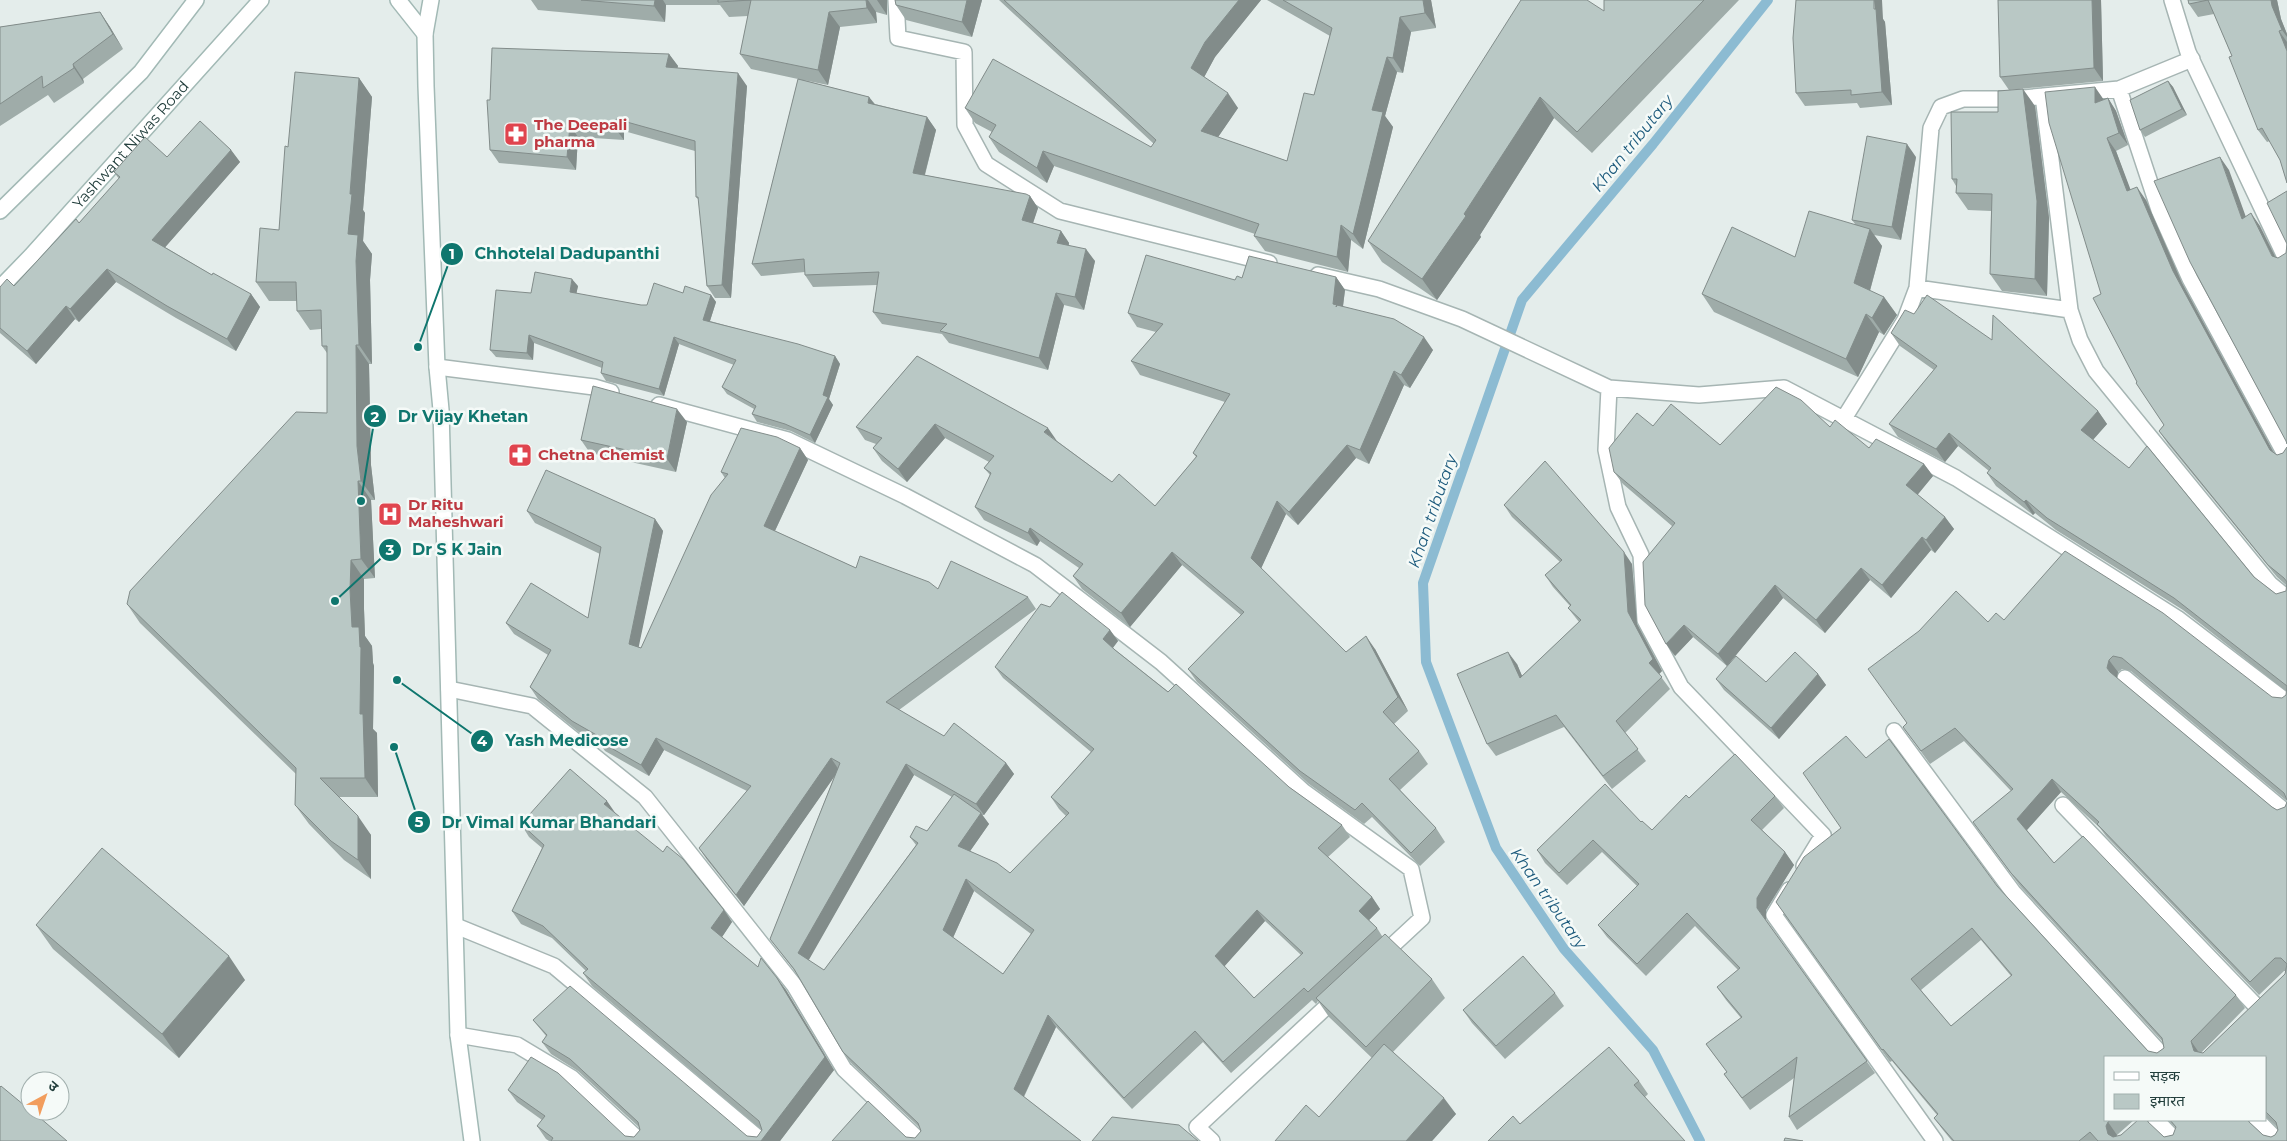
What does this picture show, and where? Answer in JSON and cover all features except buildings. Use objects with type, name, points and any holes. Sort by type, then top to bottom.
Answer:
[{"type":"street","points":[[0,211],[141,72],[196,0]]},
{"type":"street","name":"Yashwant Niwas Road","points":[[0,288],[32,256],[261,0]]},
{"type":"street","points":[[398,0],[425,34]]},
{"type":"street","points":[[431,0],[425,34],[437,367],[441,410],[458,1035],[472,1141]]},
{"type":"street","points":[[896,0],[898,38],[964,52],[965,125],[986,164],[1060,212],[1282,266]]},
{"type":"street","points":[[2172,0],[2192,59],[2287,261]]},
{"type":"street","points":[[1843,420],[1905,320],[1917,288],[1930,128],[1941,107],[1963,99],[2012,99],[2119,89],[2192,59]]},
{"type":"street","points":[[2119,89],[2159,210],[2190,279],[2287,458]]},
{"type":"street","points":[[2043,96],[2070,310],[2080,340],[2096,371],[2270,584],[2287,598]]},
{"type":"street","points":[[1301,271],[1379,290],[1462,319],[1609,388],[1699,395],[1784,388],[1956,478],[2169,613],[2287,702]]},
{"type":"street","points":[[1917,288],[2070,310]]},
{"type":"street","points":[[437,367],[594,388],[622,395]]},
{"type":"street","points":[[1609,388],[1606,450],[1618,508],[1641,555],[1645,620],[1681,687],[1823,835],[1774,915],[1935,1141]]},
{"type":"street","points":[[640,400],[788,440],[905,496],[1035,565],[1161,662],[1303,791],[1411,869],[1422,918],[1371,966]]},
{"type":"street","points":[[2125,678],[2287,813]]},
{"type":"street","points":[[449,689],[532,706],[645,796],[794,985],[844,1069],[920,1141]]},
{"type":"street","points":[[1894,731],[2013,892],[2163,1056]]},
{"type":"street","points":[[2063,805],[2255,1012],[2270,998]]},
{"type":"street","points":[[456,926],[554,966],[762,1141]]},
{"type":"street","points":[[1212,1141],[1197,1127],[1349,986]]},
{"type":"street","points":[[458,1035],[517,1045],[572,1078],[640,1141]]},
{"type":"street","points":[[2157,1121],[2176,1141]]},
{"type":"street","points":[[2259,1121],[2278,1141]]},
{"type":"waterway","name":"Khan tributary","points":[[1700,1141],[1653,1050],[1564,949],[1496,848],[1426,662],[1423,583],[1522,300],[1653,144],[1768,0]]},
{"type":"place","name":"The Deepali pharma","points":[[516,134]]},
{"type":"place","name":"Chhotelal Dadupanthi","points":[[418,347]]},
{"type":"place","name":"Chetna Chemist","points":[[520,455]]},
{"type":"place","name":"Dr Vijay Khetan","points":[[361,501]]},
{"type":"place","name":"Dr Ritu Maheshwari","points":[[390,514]]},
{"type":"place","name":"Dr S K Jain","points":[[335,601]]},
{"type":"place","name":"Yash Medicose","points":[[397,680]]},
{"type":"place","name":"Dr Vimal Kumar Bhandari","points":[[394,747]]}]
